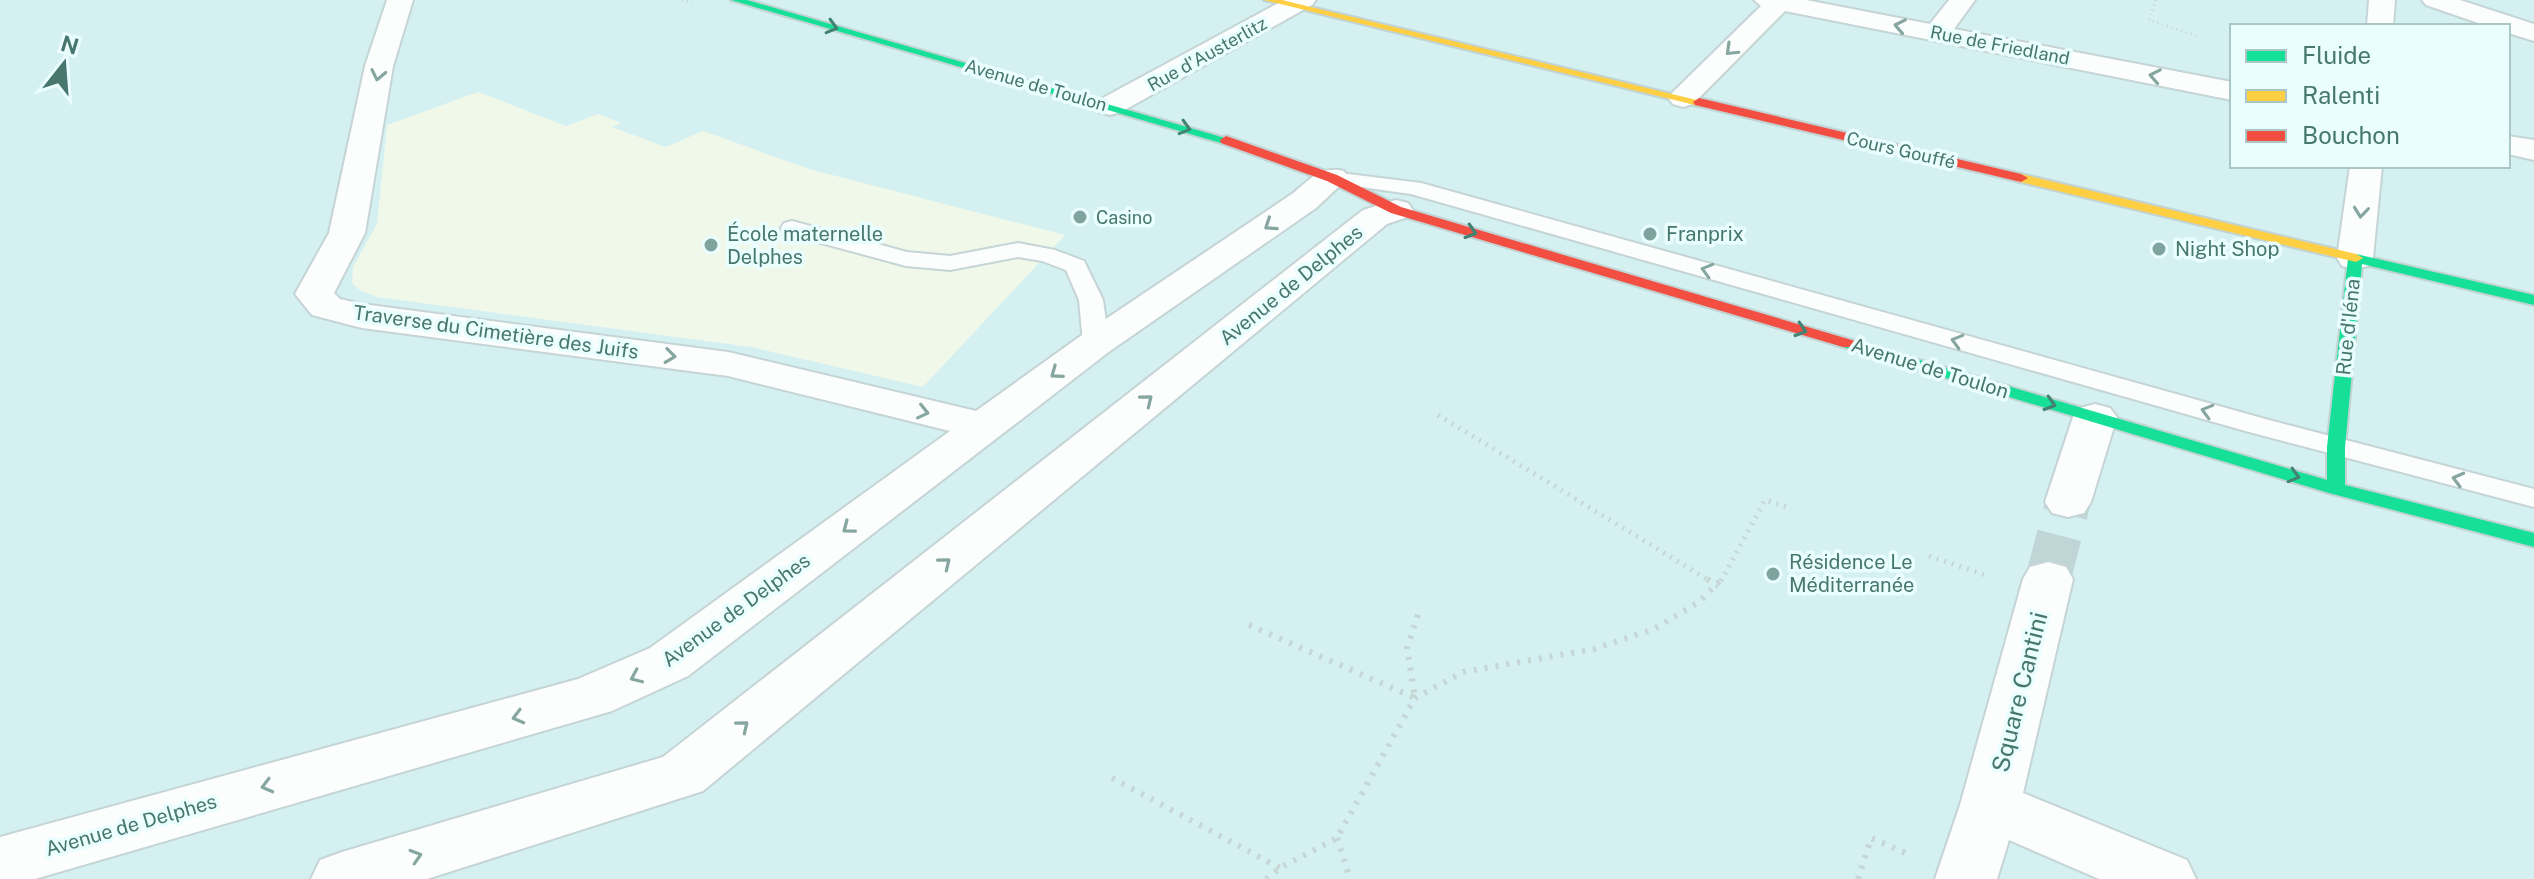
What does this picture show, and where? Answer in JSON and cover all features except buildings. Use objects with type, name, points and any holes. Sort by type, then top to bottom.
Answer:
[{"type":"main road","name":"Avenue de Toulon","points":[[756,2],[1251,147],[1332,178],[1396,210],[2336,489],[2534,540]]},
{"type":"main road","name":"Cours Gouffé","points":[[1289,2],[2534,300]]},
{"type":"main road","name":"Rue d'Iéna","points":[[2336,489],[2336,447],[2355,258]]},
{"type":"street","name":"Traverse du Cimetière des Juifs","points":[[400,0],[379,66],[347,233],[314,294],[326,307],[362,316],[728,364],[984,426]]},
{"type":"street","points":[[1937,33],[1962,0]]},
{"type":"street","points":[[2380,24],[2382,0]]},
{"type":"street","points":[[2435,0],[2507,24]]},
{"type":"street","points":[[1683,98],[1774,1]]},
{"type":"street","name":"Rue de Friedland","points":[[1774,1],[2230,91]]},
{"type":"street","name":"Rue d'Austerlitz","points":[[1110,106],[1289,2]]},
{"type":"street","points":[[2510,25],[2534,33]]},
{"type":"street","points":[[2510,145],[2534,150]]},
{"type":"street","name":"Rue d'Iéna","points":[[2355,258],[2366,168]]},
{"type":"street","name":"Avenue de Delphes","points":[[0,863],[593,696],[669,662],[1096,343],[1304,201],[1332,178]]},
{"type":"street","name":"Avenue de Delphes","points":[[342,879],[682,775],[1375,217],[1396,210]]},
{"type":"street","points":[[2068,502],[2095,417]]},
{"type":"street","name":"Square Cantini","points":[[1966,879],[1990,805],[2048,579]]},
{"type":"street","points":[[1990,805],[2165,879]]},
{"type":"lane","name":"Avenue de Toulon","points":[[1332,178],[1413,188],[2336,447],[2534,498]]},
{"type":"lane","points":[[792,228],[906,259],[950,263],[1018,250],[1047,255],[1076,266],[1091,300],[1096,343]]},
{"type":"path","points":[[2156,0],[2149,20],[2208,40]]},
{"type":"path","points":[[1438,415],[1718,586]]},
{"type":"path","points":[[1266,879],[1280,868],[1337,838],[1415,698],[1463,672],[1594,649],[1654,629],[1699,602],[1718,586],[1765,500],[1787,507]]},
{"type":"path","points":[[1415,698],[1407,648],[1418,614]]},
{"type":"path","points":[[1249,625],[1415,698]]},
{"type":"path","points":[[1112,778],[1280,868]]},
{"type":"path","points":[[1337,838],[1350,879]]},
{"type":"shaded area","points":[[0,0],[2534,0],[2534,879],[0,879]]},
{"type":"shaded area","name":"École maternelle Delphes","points":[[478,92],[566,126],[598,114],[621,123],[612,127],[666,147],[703,131],[809,169],[1065,235],[923,387],[751,347],[377,297],[361,291],[352,283],[353,267],[377,224],[387,125]]},
{"type":"tunnel","points":[[2048,579],[2068,502]]},
{"type":"traffic: fast","points":[[736,0],[1226,140]]},
{"type":"traffic: fast","points":[[2336,489],[2336,447],[2355,258]]},
{"type":"traffic: fast","points":[[2356,258],[2534,300]]},
{"type":"traffic: fast","points":[[1849,344],[2336,489],[2534,540]]},
{"type":"traffic: slow","points":[[1269,0],[1699,102]]},
{"type":"traffic: slow","points":[[2021,178],[2356,258]]},
{"type":"traffic: jam","points":[[1699,102],[2021,178]]},
{"type":"traffic: jam","points":[[1226,140],[1332,178],[1396,210],[1849,344]]},
{"type":"place","name":"Casino","points":[[1080,217]]},
{"type":"place","name":"Franprix","points":[[1650,234]]},
{"type":"place","name":"École maternelle Delphes","points":[[711,245]]},
{"type":"place","name":"Night Shop","points":[[2159,249]]},
{"type":"place","name":"Résidence Le Méditerranée","points":[[1773,574]]}]
